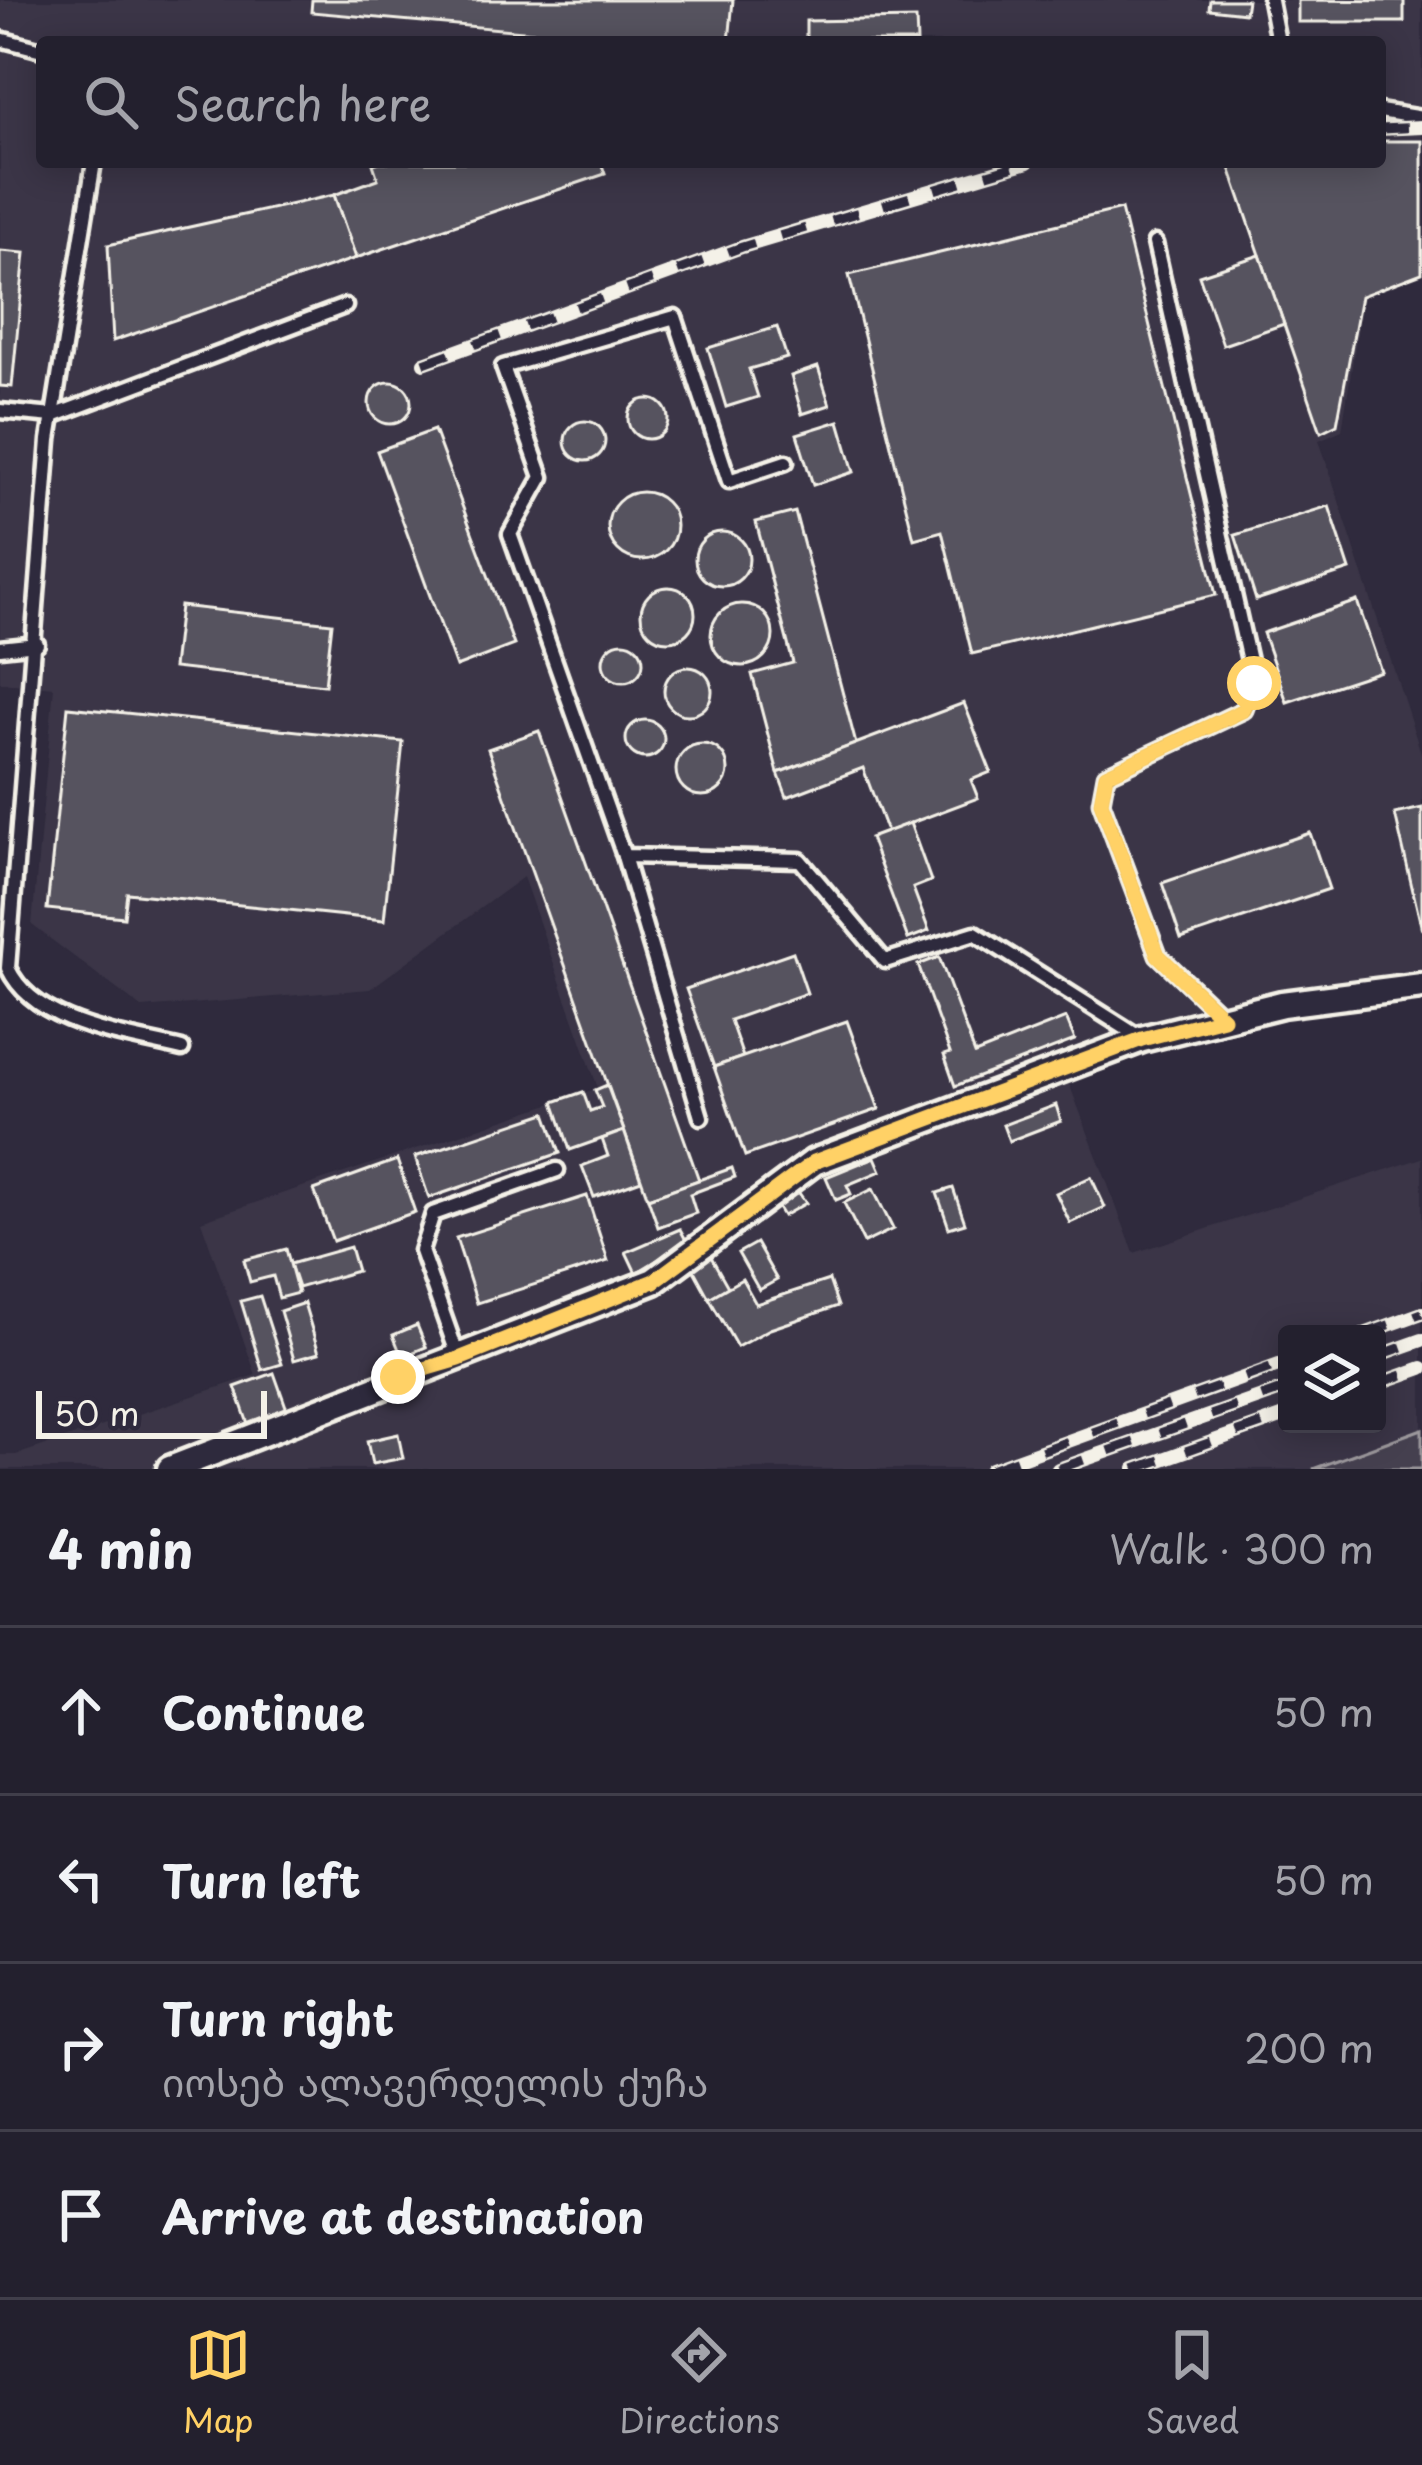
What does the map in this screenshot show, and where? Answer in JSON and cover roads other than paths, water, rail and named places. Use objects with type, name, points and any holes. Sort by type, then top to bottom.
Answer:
[{"type":"street","points":[[170,1469],[654,1281],[814,1162],[1142,1039],[1282,1004],[1422,986]]},
{"type":"lane","points":[[1270,0],[1277,36]]},
{"type":"lane","points":[[0,39],[36,48]]},
{"type":"lane","points":[[1386,112],[1422,118]]},
{"type":"lane","points":[[93,168],[53,416],[8,968],[18,990],[82,1024],[182,1049]]},
{"type":"lane","points":[[1155,243],[1254,683],[1244,710],[1106,775],[1101,802],[1158,955],[1223,1018]]},
{"type":"lane","points":[[0,411],[53,416],[346,306]]},
{"type":"lane","points":[[701,1117],[624,856],[510,534],[542,477],[503,368],[675,317],[729,481],[786,462]]},
{"type":"lane","points":[[0,648],[37,644]]},
{"type":"lane","points":[[624,856],[800,860],[885,961],[975,933],[1142,1039]]},
{"type":"lane","points":[[459,1359],[421,1251],[433,1214],[557,1170]]},
{"type":"railway","points":[[1386,129],[1422,127]]},
{"type":"railway","points":[[424,363],[742,247],[1008,168]]},
{"type":"railway","points":[[1386,1326],[1422,1313]]},
{"type":"railway","points":[[1386,1353],[1422,1340]]},
{"type":"railway","points":[[991,1469],[1278,1365]]},
{"type":"railway","points":[[1386,1381],[1422,1368]]},
{"type":"railway","points":[[1058,1469],[1278,1391]]},
{"type":"railway","points":[[1135,1469],[1278,1418]]}]
